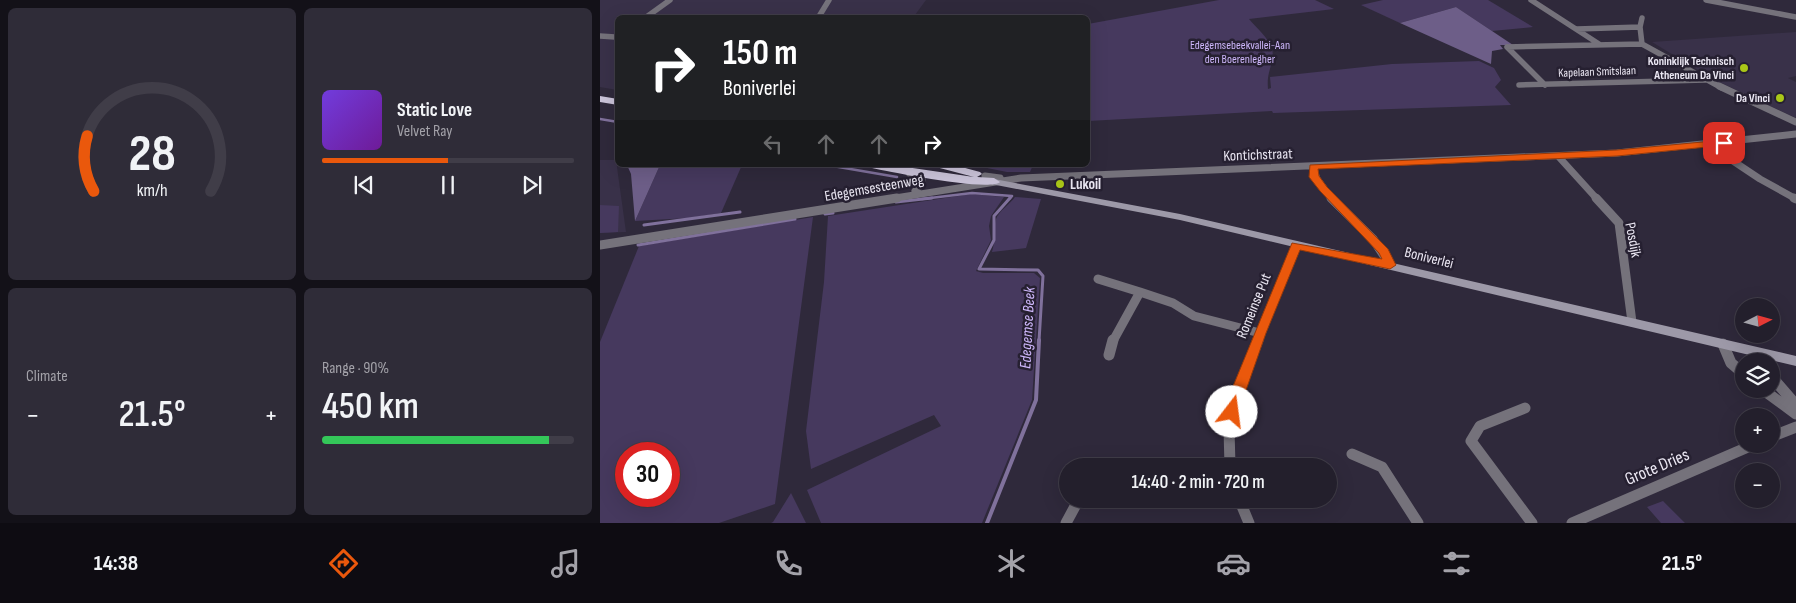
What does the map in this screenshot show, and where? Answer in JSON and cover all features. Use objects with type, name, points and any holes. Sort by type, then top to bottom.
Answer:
[{"type":"highway","points":[[600,99],[615,102]]},
{"type":"highway","name":"Boniverlei","points":[[883,167],[954,179],[990,179]]},
{"type":"highway","name":"Boniverlei","points":[[947,167],[990,179]]},
{"type":"main road","name":"Boniverlei","points":[[990,179],[1180,217],[1296,246],[1390,265],[1724,344],[1750,353]]},
{"type":"main road","name":"Boniverlei","points":[[1780,359],[1796,361]]},
{"type":"street","points":[[649,15],[670,0]]},
{"type":"street","points":[[820,15],[829,0]]},
{"type":"street","points":[[1531,0],[1599,44]]},
{"type":"street","points":[[1706,0],[1796,17]]},
{"type":"street","points":[[1642,18],[1640,27],[1642,44]]},
{"type":"street","points":[[1577,29],[1640,27]]},
{"type":"street","points":[[600,36],[615,37]]},
{"type":"street","points":[[1508,47],[1642,44],[1705,80],[1796,122]]},
{"type":"street","points":[[1508,47],[1545,84]]},
{"type":"street","name":"Kapelaan Smitslaan","points":[[1519,85],[1705,80]]},
{"type":"street","name":"Kontichstraat","points":[[990,179],[1558,156],[1709,145],[1796,134]]},
{"type":"street","points":[[1709,145],[1760,179],[1796,199]]},
{"type":"street","name":"Posdijk","points":[[1558,156],[1619,223],[1632,322]]},
{"type":"street","points":[[1313,167],[1314,177],[1323,189],[1384,251],[1390,265]]},
{"type":"street","name":"Boniverlei","points":[[899,170],[922,179],[921,185],[915,191]]},
{"type":"street","points":[[1044,176],[1038,184],[1038,188],[1044,191]]},
{"type":"street","name":"Edegemsesteenweg","points":[[600,245],[990,179]]},
{"type":"street","name":"Edegemsesteenweg","points":[[600,240],[621,240],[990,179]]},
{"type":"street","name":"Romeinse Put","points":[[1230,458],[1229,429],[1236,396],[1296,246]]},
{"type":"street","points":[[1098,279],[1173,303],[1194,316],[1260,333]]},
{"type":"street","points":[[1109,356],[1114,336],[1140,292]]},
{"type":"street","points":[[1724,344],[1731,363],[1735,366]]},
{"type":"street","points":[[1780,386],[1796,405]]},
{"type":"street","points":[[1774,398],[1796,414]]},
{"type":"street","points":[[1525,408],[1480,426],[1471,441],[1532,523]]},
{"type":"street","points":[[1780,433],[1796,426]]},
{"type":"street","name":"Grote Dries","points":[[1572,523],[1735,453]]},
{"type":"street","points":[[1352,454],[1382,467],[1418,523]]},
{"type":"street","points":[[1066,523],[1075,508]]},
{"type":"street","points":[[1243,508],[1249,523]]},
{"type":"shaded area","points":[[600,0],[926,0],[915,15],[615,15],[615,90],[600,87]]},
{"type":"shaded area","points":[[1456,7],[1513,45],[1500,45],[1503,49],[1492,51],[1491,64],[1400,23]]},
{"type":"shaded area","name":"Koninklijk Technisch Atheneum Da Vinci","points":[[1796,32],[1796,76],[1788,78],[1796,82],[1796,118],[1713,79],[1652,42]]},
{"type":"shaded area","points":[[600,160],[615,160],[626,232],[600,233]]},
{"type":"shaded area","points":[[628,167],[659,167],[635,221],[631,174]]},
{"type":"green space","name":"Edegemsebeekvallei-Aan den Boerenlegher","points":[[1219,0],[1315,0],[1334,9],[1249,19],[1266,38],[1272,49],[1273,55],[1268,78],[1268,89],[1271,88],[1270,77],[1392,64],[1479,61],[1494,68],[1501,80],[1495,87],[1511,105],[1273,113],[1272,111],[1090,121],[1090,24]]},
{"type":"green space","points":[[1383,0],[1488,0],[1533,27],[1492,31],[1456,7],[1400,23],[1361,5]]},
{"type":"green space","points":[[659,167],[741,167],[721,213],[689,218],[635,221]]},
{"type":"green space","points":[[982,167],[1032,167],[1030,172],[1007,172]]},
{"type":"green space","points":[[971,194],[1004,197],[991,216],[989,226],[991,240],[976,271],[983,273],[1034,273],[1040,278],[1032,400],[982,523],[821,523],[807,490],[941,426],[934,415],[811,469],[806,431],[824,282],[828,216]]},
{"type":"green space","points":[[1015,197],[1041,199],[1026,248],[992,252],[996,219]]},
{"type":"green space","points":[[600,205],[619,206],[618,232],[600,233]]},
{"type":"green space","points":[[813,217],[775,504],[719,523],[600,523],[600,342],[639,246]]},
{"type":"green space","points":[[791,493],[806,523],[771,523],[773,522]]},
{"type":"green space","points":[[1663,501],[1685,523],[1661,523],[1647,507]]},
{"type":"waterway","points":[[600,119],[615,122]]},
{"type":"waterway","points":[[839,167],[897,177]]},
{"type":"waterway","points":[[922,199],[972,193],[1012,196],[1010,198]]},
{"type":"waterway","points":[[896,202],[932,198]]},
{"type":"waterway","name":"Edegemse Beek","points":[[1010,198],[994,216],[994,240],[979,269],[1038,270],[1043,276],[1039,341]]},
{"type":"waterway","points":[[644,225],[740,212]]},
{"type":"waterway","points":[[825,214],[833,213]]},
{"type":"waterway","points":[[638,245],[795,219]]},
{"type":"waterway","name":"Edegemse Beek","points":[[987,523],[1036,400],[1039,340]]},
{"type":"place","name":"Koninklijk Technisch Atheneum Da Vinci","points":[[1744,68]]},
{"type":"place","name":"Da Vinci","points":[[1780,98]]},
{"type":"place","name":"Lukoil","points":[[1060,184]]},
{"type":"route","points":[[1232,412],[1236,396],[1260,333],[1296,246],[1390,265],[1384,251],[1323,189],[1314,177],[1313,167],[1617,153],[1724,143]]}]
